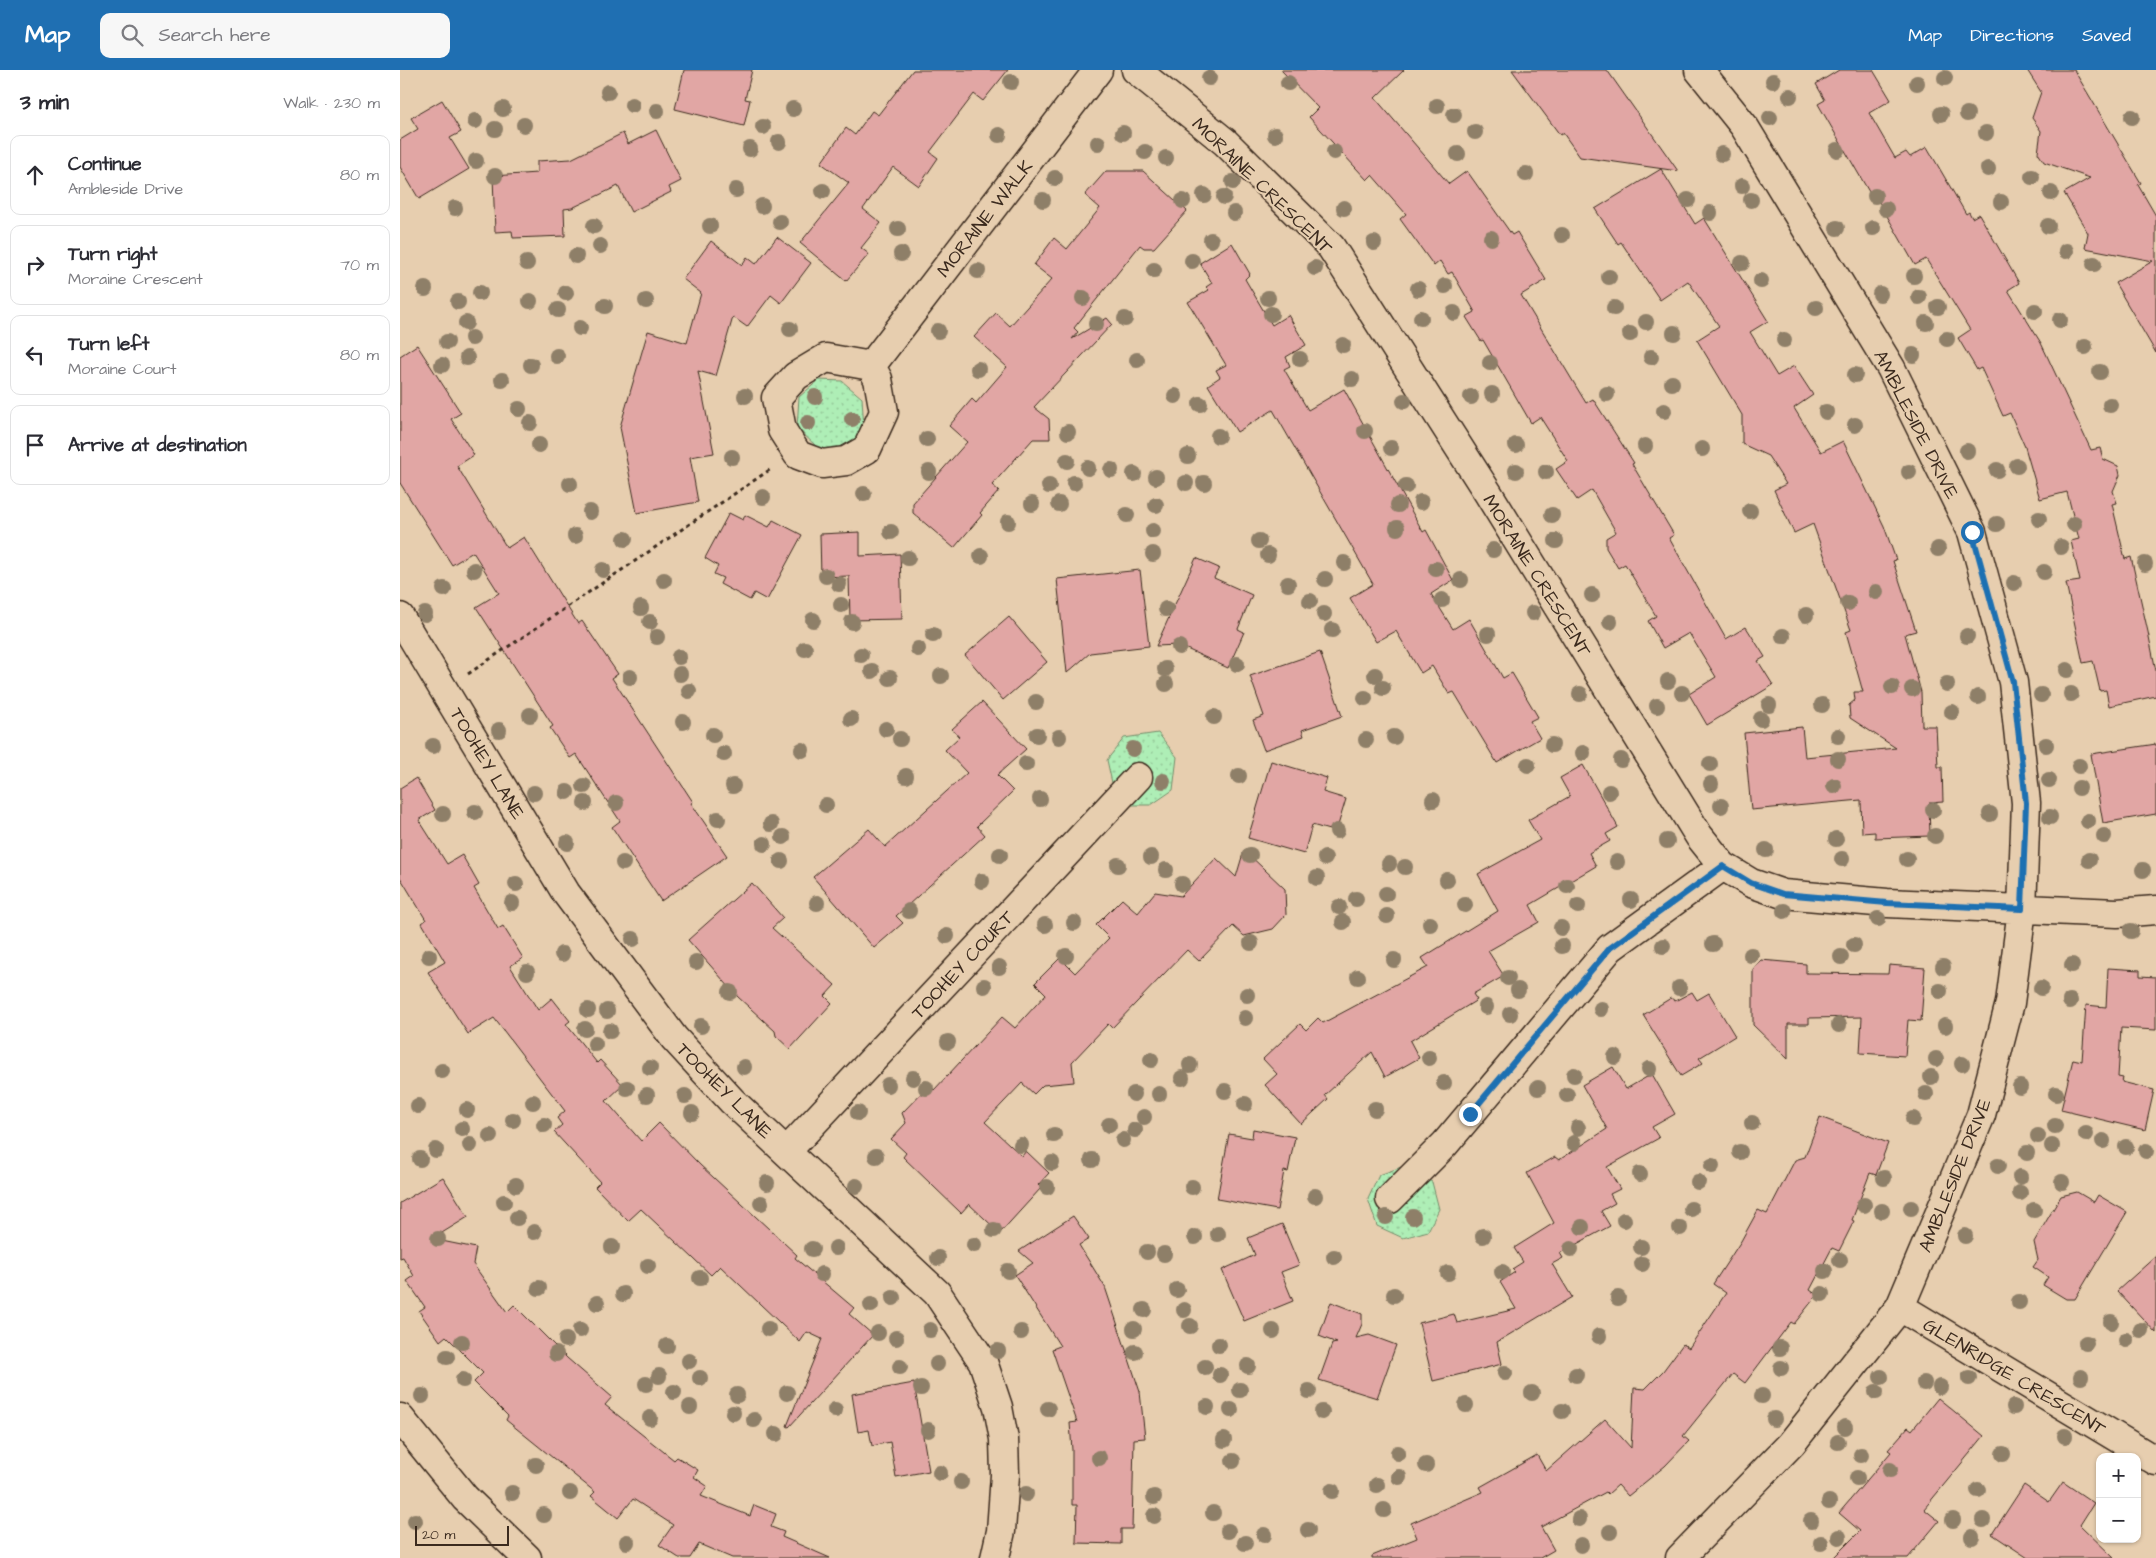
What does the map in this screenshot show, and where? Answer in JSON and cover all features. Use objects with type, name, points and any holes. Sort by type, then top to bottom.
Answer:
[{"type":"street","name":"MORAINE WALK","points":[[871,366],[1098,70]]},
{"type":"street","name":"MORAINE CRESCENT","points":[[1136,70],[1225,142],[1331,247],[1488,493],[1699,836],[1723,866],[1751,883],[1783,894],[1887,903],[2022,909],[2117,913],[2156,910]]},
{"type":"street","name":"AMBLESIDE DRIVE","points":[[1680,1558],[1791,1444],[1900,1307],[1981,1115],[2010,1003],[2022,909],[2026,803],[2013,682],[1972,532],[1891,368],[1744,126],[1699,70]]},
{"type":"street","points":[[826,358],[871,366],[878,380],[884,412],[867,449],[846,461],[822,464],[798,455],[782,430],[776,398],[796,376],[826,358]]},
{"type":"street","name":"TOOHEY LANE","points":[[400,617],[566,892],[668,1031],[732,1101],[937,1293],[983,1362],[998,1407],[1004,1439],[1005,1474],[1001,1530],[996,1558]]},
{"type":"street","name":"TOOHEY COURT","points":[[786,1151],[1138,776]]},
{"type":"street","points":[[1390,1200],[1445,1144],[1610,948],[1723,866]]},
{"type":"street","name":"GLENRIDGE CRESCENT","points":[[1900,1307],[2156,1461]]},
{"type":"street","points":[[400,1418],[465,1498],[527,1558]]},
{"type":"path","points":[[445,690],[796,452]]},
{"type":"green space","points":[[819,380],[842,381],[862,398],[864,430],[846,448],[819,449],[797,428],[799,397]]},
{"type":"green space","points":[[1158,733],[1177,757],[1173,790],[1151,805],[1130,805],[1114,792],[1107,760],[1124,738]]},
{"type":"green space","points":[[1404,1166],[1432,1182],[1439,1209],[1428,1231],[1403,1238],[1377,1226],[1368,1199],[1379,1175]]},
{"type":"building","points":[[684,70],[752,70],[745,99],[750,100],[744,126],[675,109]]},
{"type":"building","points":[[913,70],[1008,70],[983,101],[974,94],[930,152],[938,158],[919,186],[893,167],[863,209],[881,223],[861,248],[869,254],[846,281],[800,243],[849,183],[821,163],[846,128],[855,135],[872,111],[878,115]]},
{"type":"building","points":[[1281,70],[1404,70],[1375,98],[1449,184],[1467,171],[1512,235],[1517,232],[1546,280],[1521,295],[1586,403],[1593,399],[1634,463],[1632,464],[1674,535],[1669,538],[1726,639],[1746,627],[1765,657],[1758,661],[1773,685],[1707,725],[1689,694],[1716,677],[1689,633],[1663,648],[1648,621],[1656,616],[1625,564],[1618,568],[1606,548],[1606,538],[1616,532],[1592,490],[1577,500],[1556,469],[1568,461],[1540,417],[1531,423],[1483,340],[1481,341],[1466,317],[1475,312],[1452,272],[1448,274],[1440,261],[1434,266],[1400,219],[1406,214],[1372,175],[1367,180],[1309,117],[1318,108]]},
{"type":"building","points":[[1512,70],[1607,70],[1678,171],[1580,157],[1563,133],[1560,135]]},
{"type":"building","points":[[1839,70],[1873,70],[1891,100],[1869,113],[1895,158],[1906,152],[1910,157],[1927,147],[1966,214],[1969,212],[1972,218],[1979,214],[2019,283],[2008,290],[2041,343],[2091,450],[2100,448],[2103,459],[2118,466],[2120,475],[2113,491],[2117,503],[2112,504],[2125,559],[2131,557],[2156,671],[2156,696],[2109,706],[2106,690],[2100,691],[2093,661],[2083,663],[2066,583],[2080,581],[2071,541],[2079,539],[2067,492],[2040,499],[2025,447],[2010,413],[2003,416],[1981,368],[1977,370],[1958,338],[1970,330],[1926,259],[1915,265],[1875,195],[1872,197],[1818,104],[1825,100],[1816,84]]},
{"type":"building","points":[[2027,70],[2074,70],[2141,183],[2138,185],[2156,216],[2156,353],[2115,283],[2153,261],[2085,248],[2088,233],[2064,193],[2090,178],[2044,162],[2038,153],[2041,131],[2032,118],[2041,92]]},
{"type":"building","points":[[442,100],[461,132],[450,138],[469,169],[419,199],[400,167],[400,140],[418,129],[411,118]]},
{"type":"building","points":[[656,130],[681,181],[669,187],[671,192],[631,212],[618,186],[572,208],[564,209],[565,236],[513,238],[512,231],[495,232],[493,176],[537,173],[537,161],[571,159],[623,133],[628,144]]},
{"type":"building","points":[[1661,169],[1695,224],[1704,218],[1768,321],[1750,332],[1777,376],[1794,366],[1813,395],[1794,408],[1821,452],[1843,441],[1884,526],[1896,560],[1893,561],[1916,631],[1905,634],[1921,692],[1922,726],[1936,726],[1938,767],[1942,767],[1943,802],[1929,803],[1930,836],[1875,838],[1875,832],[1862,833],[1861,800],[1751,810],[1744,733],[1802,727],[1805,757],[1896,748],[1850,718],[1849,705],[1855,700],[1854,692],[1863,692],[1846,632],[1851,630],[1813,524],[1794,533],[1774,490],[1786,484],[1768,456],[1742,444],[1742,415],[1697,340],[1719,326],[1688,281],[1660,300],[1621,242],[1618,244],[1595,209]]},
{"type":"building","points":[[1106,171],[1143,171],[1187,211],[1154,248],[1144,248],[1140,245],[1074,328],[1078,332],[1072,339],[1107,318],[1112,324],[1034,407],[1049,419],[1050,439],[1033,439],[992,485],[999,491],[980,513],[982,515],[954,548],[913,513],[913,503],[967,442],[949,426],[972,399],[976,403],[1007,367],[974,337],[996,313],[1010,326],[1052,279],[1034,265],[1054,238],[1067,249],[1100,208],[1085,195]]},
{"type":"building","points":[[777,237],[811,263],[781,303],[771,295],[747,327],[733,317],[716,376],[698,371],[714,453],[690,457],[698,502],[637,513],[620,427],[648,331],[687,343],[701,293],[683,279],[711,241],[742,265],[747,257],[756,264]]},
{"type":"building","points":[[1232,243],[1250,274],[1245,279],[1272,325],[1288,315],[1306,345],[1286,357],[1290,366],[1284,369],[1308,410],[1344,389],[1423,532],[1426,530],[1453,580],[1431,594],[1453,629],[1469,619],[1503,678],[1512,673],[1538,717],[1530,721],[1540,738],[1497,763],[1454,692],[1449,694],[1432,666],[1421,673],[1396,631],[1376,642],[1350,598],[1373,584],[1273,410],[1237,432],[1208,385],[1220,377],[1216,370],[1226,365],[1188,302],[1209,290],[1206,287],[1212,283],[1200,263]]},
{"type":"building","points":[[417,345],[461,413],[451,419],[474,455],[457,466],[507,548],[524,537],[578,624],[582,621],[618,674],[612,678],[727,856],[661,901],[612,827],[620,821],[576,754],[570,758],[550,728],[553,726],[476,607],[499,593],[473,552],[452,565],[400,483],[400,356]]},
{"type":"building","points":[[729,513],[743,520],[745,515],[769,527],[773,520],[802,535],[767,600],[754,593],[750,600],[720,584],[723,578],[714,574],[718,566],[705,558]]},
{"type":"building","points":[[860,532],[860,556],[900,554],[902,619],[850,620],[849,576],[821,577],[820,534]]},
{"type":"building","points":[[1196,558],[1219,568],[1214,578],[1252,595],[1238,629],[1244,632],[1228,668],[1178,645],[1156,646]]},
{"type":"building","points":[[1140,570],[1149,646],[1090,653],[1067,673],[1057,579]]},
{"type":"building","points":[[1009,617],[1047,662],[1003,700],[965,655]]},
{"type":"building","points":[[1320,652],[1342,716],[1302,730],[1304,736],[1264,750],[1253,720],[1264,716],[1250,676]]},
{"type":"building","points":[[982,702],[1026,749],[997,775],[1013,791],[977,826],[985,835],[896,916],[903,923],[874,948],[813,877],[869,829],[885,847],[967,773],[945,750],[959,737],[952,729]]},
{"type":"building","points":[[2156,744],[2156,814],[2103,823],[2091,754]]},
{"type":"building","points":[[1271,761],[1327,778],[1323,792],[1346,799],[1336,832],[1312,825],[1304,854],[1248,838]]},
{"type":"building","points":[[1583,765],[1618,827],[1606,834],[1610,841],[1589,853],[1596,866],[1530,905],[1539,922],[1488,951],[1504,976],[1473,994],[1477,1000],[1410,1041],[1419,1058],[1385,1077],[1372,1052],[1325,1095],[1328,1099],[1301,1124],[1265,1085],[1277,1074],[1263,1059],[1300,1024],[1306,1030],[1318,1018],[1323,1023],[1428,967],[1422,958],[1498,911],[1478,874],[1540,840],[1528,820],[1570,796],[1560,778]]},
{"type":"building","points":[[416,778],[435,810],[419,820],[447,864],[462,855],[479,885],[474,888],[498,929],[503,926],[523,958],[510,966],[538,1010],[552,998],[570,1021],[566,1024],[597,1063],[600,1060],[623,1085],[606,1101],[641,1141],[659,1123],[700,1165],[797,1255],[795,1258],[854,1308],[849,1314],[873,1335],[789,1427],[787,1426],[822,1339],[807,1332],[800,1342],[720,1266],[711,1275],[641,1209],[628,1221],[595,1187],[600,1182],[554,1132],[562,1125],[557,1118],[565,1111],[494,1018],[468,1034],[428,972],[445,962],[422,923],[426,920],[400,877],[400,788]]},
{"type":"building","points":[[1244,850],[1285,889],[1286,915],[1273,929],[1244,936],[1233,926],[1199,961],[1187,950],[1112,1028],[1108,1024],[1072,1062],[1074,1082],[1043,1085],[1034,1094],[1022,1083],[985,1122],[1022,1156],[1026,1151],[1049,1173],[1038,1185],[1041,1188],[1000,1233],[969,1204],[961,1213],[903,1157],[906,1153],[891,1139],[906,1123],[902,1113],[929,1085],[934,1090],[1002,1017],[1015,1028],[1046,994],[1035,983],[1060,958],[1075,973],[1109,938],[1096,925],[1122,899],[1138,913],[1155,892],[1181,896],[1216,858],[1236,877]]},
{"type":"building","points":[[752,883],[783,918],[772,928],[835,985],[825,996],[832,1003],[790,1049],[776,1036],[775,1031],[738,997],[688,940]]},
{"type":"building","points":[[1761,960],[1806,964],[1806,973],[1888,974],[1889,965],[1925,968],[1921,1021],[1908,1020],[1905,1056],[1860,1053],[1862,1017],[1809,1018],[1809,1024],[1788,1024],[1788,1059],[1753,1025],[1753,969]]},
{"type":"building","points":[[2108,968],[2140,970],[2140,976],[2156,977],[2156,1030],[2121,1028],[2118,1077],[2123,1078],[2122,1082],[2154,1090],[2145,1130],[2061,1110],[2073,1059],[2082,1061],[2086,1005],[2106,1007]]},
{"type":"building","points":[[1692,992],[1697,1000],[1709,993],[1735,1036],[1699,1058],[1703,1063],[1681,1076],[1643,1015],[1671,998],[1675,1001]]},
{"type":"building","points":[[1613,1067],[1626,1089],[1652,1074],[1675,1114],[1652,1127],[1659,1138],[1607,1167],[1620,1189],[1610,1194],[1615,1203],[1601,1211],[1610,1226],[1560,1253],[1563,1258],[1552,1264],[1572,1297],[1497,1342],[1502,1364],[1433,1381],[1419,1323],[1454,1314],[1457,1323],[1516,1309],[1500,1282],[1515,1272],[1512,1269],[1523,1262],[1514,1248],[1554,1223],[1527,1173],[1555,1157],[1559,1160],[1607,1129],[1582,1085]]},
{"type":"building","points":[[1820,1117],[1888,1143],[1876,1175],[1870,1173],[1852,1220],[1854,1221],[1839,1251],[1832,1248],[1810,1290],[1817,1295],[1794,1324],[1791,1322],[1745,1383],[1733,1374],[1683,1436],[1689,1441],[1665,1466],[1628,1496],[1618,1485],[1608,1494],[1606,1492],[1541,1527],[1554,1550],[1540,1558],[1372,1558],[1372,1556],[1417,1538],[1411,1523],[1483,1492],[1480,1487],[1537,1455],[1546,1471],[1605,1419],[1631,1448],[1634,1388],[1645,1389],[1663,1371],[1683,1344],[1689,1348],[1726,1293],[1713,1284],[1741,1241],[1758,1210],[1767,1214],[1795,1160],[1805,1157]]},
{"type":"building","points":[[1253,1129],[1295,1137],[1288,1172],[1284,1171],[1277,1210],[1217,1199],[1229,1134],[1252,1138]]},
{"type":"building","points":[[443,1177],[468,1217],[432,1239],[476,1248],[473,1264],[507,1312],[514,1305],[567,1358],[612,1397],[605,1405],[674,1460],[677,1457],[698,1470],[694,1477],[707,1486],[701,1496],[750,1516],[754,1505],[776,1514],[771,1527],[784,1532],[782,1537],[830,1558],[732,1558],[699,1544],[690,1558],[679,1558],[659,1545],[673,1525],[633,1499],[618,1518],[591,1496],[595,1492],[506,1420],[508,1416],[474,1382],[483,1373],[446,1336],[440,1341],[419,1311],[425,1307],[407,1281],[414,1276],[403,1257],[400,1258],[400,1203]]},
{"type":"building","points":[[2077,1192],[2094,1202],[2098,1195],[2127,1212],[2075,1299],[2066,1299],[2043,1285],[2048,1277],[2033,1267],[2038,1260],[2034,1242],[2061,1196]]},
{"type":"building","points":[[1073,1216],[1089,1239],[1079,1245],[1105,1287],[1140,1392],[1145,1438],[1134,1439],[1132,1529],[1121,1529],[1121,1544],[1076,1543],[1077,1505],[1072,1505],[1070,1423],[1077,1422],[1052,1349],[1060,1346],[1015,1275],[1033,1263],[1019,1251]]},
{"type":"building","points":[[1282,1224],[1299,1265],[1281,1272],[1293,1301],[1244,1321],[1222,1270],[1255,1255],[1248,1238]]},
{"type":"building","points":[[2156,1256],[2156,1333],[2117,1291]]},
{"type":"building","points":[[1331,1302],[1362,1314],[1362,1324],[1356,1338],[1369,1335],[1396,1345],[1377,1398],[1319,1380],[1332,1344],[1337,1343],[1319,1336]]},
{"type":"building","points":[[914,1383],[929,1471],[896,1477],[890,1442],[872,1446],[869,1430],[858,1432],[852,1394]]},
{"type":"building","points":[[1938,1398],[1984,1436],[1924,1509],[1939,1521],[1908,1558],[1833,1558],[1860,1531],[1839,1513],[1891,1452],[1888,1450],[1908,1427],[1912,1430]]},
{"type":"building","points":[[2063,1482],[2094,1503],[2080,1525],[2096,1541],[2096,1543],[2099,1543],[2114,1558],[2028,1558],[1992,1534],[2024,1485],[2049,1502]]},
{"type":"route","points":[[1470,1114],[1610,948],[1723,866],[1751,883],[1783,894],[1887,903],[2022,909],[2026,803],[2013,682],[1972,532]]}]
